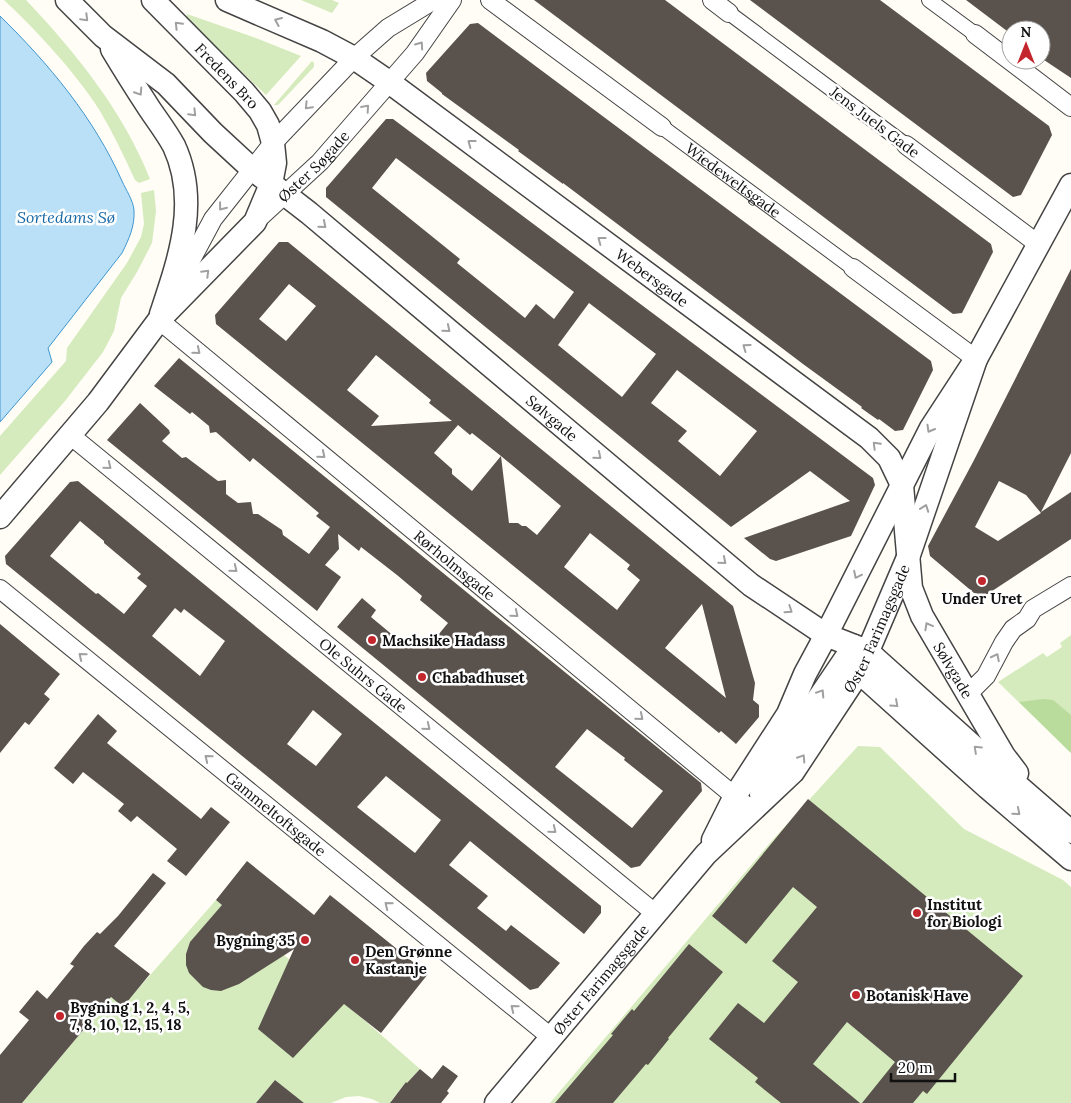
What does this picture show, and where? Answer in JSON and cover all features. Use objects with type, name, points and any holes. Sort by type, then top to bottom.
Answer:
[{"type":"street","points":[[68,0],[103,36],[166,84],[213,133],[252,169]]},
{"type":"street","name":"Fredens Bro","points":[[154,0],[244,92],[260,111],[268,125],[273,143],[278,189],[255,222],[159,320]]},
{"type":"street","points":[[227,0],[304,32],[354,58]]},
{"type":"street","points":[[0,517],[121,373],[159,320],[214,219],[273,143],[354,58],[388,28],[434,0]]},
{"type":"street","name":"Øster Søgade","points":[[278,189],[320,162],[414,53],[452,0]]},
{"type":"street","name":"Wiedeweltsgade","points":[[490,0],[976,359]]},
{"type":"street","name":"Jens Juels Gade","points":[[712,0],[1038,244]]},
{"type":"street","points":[[929,0],[1071,107]]},
{"type":"street","points":[[103,36],[173,146],[184,177],[186,208],[183,242],[159,320]]},
{"type":"street","name":"Webersgade","points":[[354,58],[869,438],[889,458],[902,485]]},
{"type":"street","name":"Sølvgade","points":[[252,169],[751,585],[857,656],[947,721],[1068,830]]},
{"type":"street","name":"Øster Farimagsgade","points":[[706,854],[735,796],[788,714],[805,674],[931,428],[976,359],[1071,185]]},
{"type":"street","name":"Rørholmsgade","points":[[159,320],[752,810]]},
{"type":"street","name":"Øster Farimagsgade","points":[[496,1103],[706,854],[752,810],[789,742],[823,689],[857,656],[908,544],[976,359]]},
{"type":"street","name":"Ole Suhrs Gade","points":[[70,435],[656,914]]},
{"type":"street","name":"Sølvgade","points":[[902,485],[911,588],[922,616],[1004,756],[1068,830]]},
{"type":"street","points":[[967,695],[986,676],[1013,629],[1026,619],[1033,609],[1071,586]]},
{"type":"street","name":"Gammeltoftsgade","points":[[0,589],[552,1038]]},
{"type":"street","name":"Sølvgade","points":[[857,656],[988,788],[1071,859]]},
{"type":"green space","points":[[4,0],[26,0],[63,41],[112,106],[139,154],[150,179],[139,183],[135,180],[123,153],[100,111],[80,82],[30,25]]},
{"type":"green space","points":[[301,0],[332,0],[339,3],[332,13]]},
{"type":"green space","points":[[187,14],[301,56],[266,95],[186,18]]},
{"type":"green space","points":[[312,61],[314,67],[278,105],[274,105]]},
{"type":"green space","points":[[154,190],[156,211],[152,243],[121,298],[114,331],[103,352],[65,401],[0,475],[0,436],[66,361],[67,348],[127,263],[141,237],[144,224],[141,193]]},
{"type":"green space","points":[[1071,635],[1071,753],[998,682],[1043,653],[1047,657],[1062,647],[1060,643]]},
{"type":"green space","points":[[1043,699],[1053,700],[1071,715],[1071,753],[1019,702]]},
{"type":"green space","name":"Botanisk Have","points":[[858,746],[880,747],[964,829],[1063,880],[1071,887],[1071,1103],[550,1103],[769,844]]},
{"type":"green space","points":[[216,900],[363,1019],[420,1069],[406,1082],[391,1101],[392,1103],[380,1103],[359,1096],[346,1097],[331,1103],[304,1103],[275,1080],[256,1103],[22,1103],[111,997],[123,1006]]},
{"type":"water","name":"Sortedams Sø","points":[[0,16],[53,73],[98,135],[129,195],[133,206],[134,222],[122,253],[48,348],[52,362],[0,422]]},
{"type":"building","points":[[534,0],[665,0],[991,244],[993,252],[962,313],[953,314]]},
{"type":"building","points":[[750,0],[880,0],[1049,126],[1052,135],[1021,195],[1013,197]]},
{"type":"building","points":[[966,0],[1071,0],[1071,78],[1051,65],[1051,20],[1001,20],[1001,26]]},
{"type":"building","points":[[478,23],[931,361],[933,370],[903,430],[895,431],[861,408],[427,81],[426,73],[470,24]]},
{"type":"building","points":[[386,119],[393,119],[873,478],[875,485],[851,536],[776,561],[770,559],[744,538],[850,501],[810,471],[731,527],[326,197],[326,188]],"holes":[[[396,158],[574,292],[554,319],[536,304],[525,318],[457,263],[460,259],[372,188]],[[589,303],[656,354],[622,397],[558,345]],[[677,370],[757,431],[720,476],[678,441],[687,431],[651,403]]]},
{"type":"building","points":[[279,242],[288,242],[733,606],[755,683],[753,700],[759,705],[759,717],[736,744],[721,731],[719,733],[216,324],[215,315]],"holes":[[[289,284],[316,306],[286,341],[259,319]],[[376,355],[431,400],[429,403],[452,421],[371,426],[379,416],[347,390]],[[458,425],[470,435],[472,433],[501,456],[472,491],[452,474],[452,469],[434,453]],[[501,456],[561,506],[537,535],[526,526],[518,523],[509,523]],[[590,533],[630,565],[627,569],[640,580],[617,610],[564,567]],[[702,604],[726,698],[665,648]]]},
{"type":"building","points":[[1071,269],[1071,453],[1041,512],[1071,492],[1071,539],[986,595],[974,593],[930,556],[928,546]],"holes":[[[999,481],[1026,495],[1041,513],[998,541],[975,527]]]},
{"type":"building","points":[[179,358],[701,783],[702,791],[640,866],[631,868],[337,627],[362,598],[376,610],[371,617],[407,647],[416,636],[429,646],[448,623],[420,600],[422,596],[397,575],[361,547],[359,551],[338,534],[339,549],[325,565],[341,577],[317,611],[107,440],[140,403],[169,430],[170,433],[162,441],[182,458],[186,457],[218,481],[226,480],[226,494],[238,503],[251,502],[253,514],[258,514],[282,530],[283,535],[309,554],[330,527],[316,516],[319,513],[253,458],[250,462],[216,432],[210,433],[209,426],[154,386]],"holes":[[[587,729],[625,758],[624,760],[663,791],[632,828],[555,767]]]},
{"type":"building","points":[[78,481],[601,906],[601,913],[584,934],[470,841],[449,865],[488,896],[477,908],[506,931],[511,925],[560,963],[538,988],[530,990],[6,564],[5,556],[70,482]],"holes":[[[80,521],[141,574],[137,578],[147,586],[124,614],[98,593],[96,594],[50,556]],[[175,608],[181,613],[184,609],[225,641],[200,676],[152,636]],[[313,710],[342,734],[316,766],[287,744]],[[386,776],[441,820],[415,853],[357,807]]]},
{"type":"building","points":[[0,624],[60,674],[44,694],[50,699],[29,725],[25,722],[0,753]]},
{"type":"building","points":[[98,714],[117,731],[107,743],[201,819],[211,807],[230,822],[186,876],[167,861],[177,849],[137,816],[131,822],[118,811],[124,804],[83,772],[73,784],[54,768]]},
{"type":"building","points":[[808,799],[1023,976],[927,1094],[923,1091],[913,1103],[862,1103],[895,1062],[847,1022],[813,1064],[860,1103],[781,1103],[755,1082],[758,1078],[709,1039],[738,1003],[764,1023],[798,982],[772,961],[817,907],[793,887],[746,944],[712,916]]},
{"type":"building","points":[[247,861],[314,915],[330,895],[428,974],[381,1033],[344,1004],[293,1058],[258,1029],[294,949],[239,984],[221,991],[203,987],[189,973],[186,965],[186,954],[190,942],[222,905],[216,900]]},
{"type":"building","name":"Bygning 1, 2, 4, 5, 7, 8, 10, 12, 15, 18","points":[[153,873],[166,883],[114,946],[150,974],[123,1007],[111,997],[22,1103],[0,1103],[0,1055],[29,1020],[19,1012],[37,990],[47,999],[74,966],[70,964],[84,946],[97,932],[100,934],[118,916]]},
{"type":"building","points":[[689,944],[723,972],[648,1065],[646,1064],[613,1103],[555,1103],[613,1035],[611,1034],[632,1009],[634,1011]]},
{"type":"building","points":[[443,1065],[458,1076],[441,1103],[390,1103],[406,1082],[420,1069],[432,1079]]},
{"type":"building","points":[[275,1080],[304,1103],[256,1103]]},
{"type":"place","name":"Under Uret","points":[[982,581]]},
{"type":"place","name":"Machsike Hadass","points":[[372,640]]},
{"type":"place","name":"Chabadhuset","points":[[422,677]]},
{"type":"place","name":"Institut for Biologi","points":[[917,913]]},
{"type":"place","name":"Bygning 35","points":[[305,940]]},
{"type":"place","name":"Den Grønne Kastanje","points":[[355,960]]},
{"type":"place","name":"Botanisk Have","points":[[856,995]]},
{"type":"place","name":"Bygning 1, 2, 4, 5, 7, 8, 10, 12, 15, 18","points":[[60,1016]]}]
